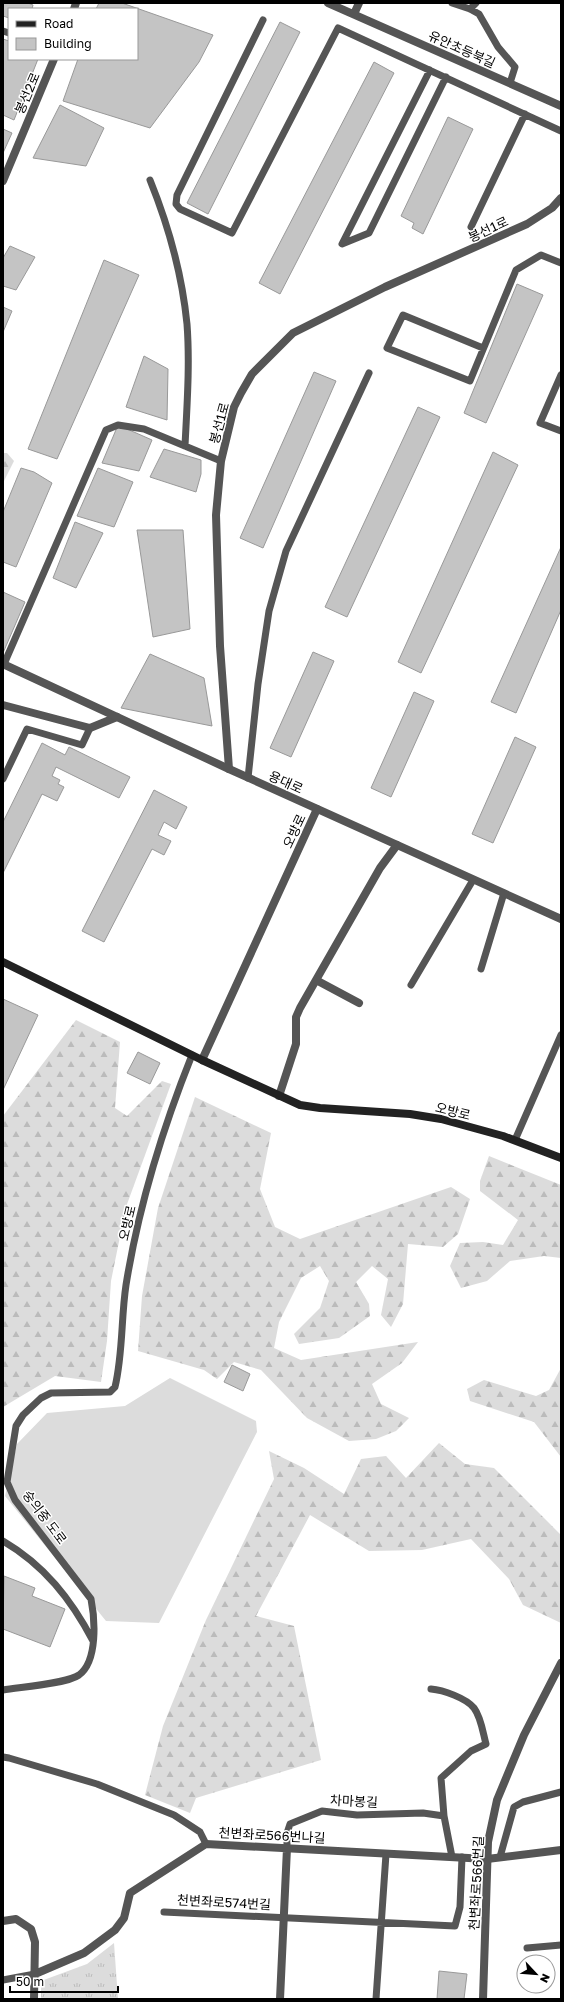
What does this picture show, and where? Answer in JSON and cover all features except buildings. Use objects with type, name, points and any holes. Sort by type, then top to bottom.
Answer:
[{"type":"main road","name":"오방로","points":[[3,962],[202,1060],[300,1105],[320,1108],[410,1114],[441,1119],[515,1140],[561,1158]]},
{"type":"street","name":"유안초등북길","points":[[328,3],[561,106]]},
{"type":"street","points":[[354,14],[359,3]]},
{"type":"street","name":"봉선2로","points":[[3,181],[54,60]]},
{"type":"street","name":"봉선1로","points":[[228,769],[217,569],[216,515],[221,461],[234,407],[252,374],[293,333],[385,286],[527,224],[560,200]]},
{"type":"street","name":"용대로","points":[[3,664],[228,769],[561,919]]},
{"type":"street","points":[[3,705],[90,728],[117,717]]},
{"type":"street","name":"오방로","points":[[202,1060],[317,809]]},
{"type":"street","points":[[279,1096],[296,1044],[296,1017],[380,868],[397,845]]},
{"type":"street","points":[[316,980],[359,1003]]},
{"type":"street","name":"천변좌로566번길","points":[[483,1999],[488,1842],[497,1800],[524,1735],[561,1663]]},
{"type":"street","name":"천변좌로566번나길","points":[[35,1974],[84,1953],[115,1930],[124,1918],[130,1893],[206,1844],[487,1859],[561,1850]]},
{"type":"street","name":"천변좌로574번길","points":[[280,1999],[287,1848]]},
{"type":"street","points":[[3,1921],[16,1919],[31,1929],[35,1942],[34,1999]]},
{"type":"lane","points":[[452,3],[470,9],[479,14],[498,47],[515,67],[510,83]]},
{"type":"lane","points":[[470,9],[476,3]]},
{"type":"lane","points":[[263,20],[177,195],[176,204],[180,209],[232,233],[338,28],[561,131]]},
{"type":"lane","points":[[430,70],[342,244],[369,233],[446,77]]},
{"type":"lane","points":[[471,227],[525,114]]},
{"type":"lane","points":[[150,180],[172,243],[186,317],[188,369],[185,446]]},
{"type":"lane","points":[[483,348],[403,316],[387,348],[470,381],[516,270],[541,255],[561,263]]},
{"type":"lane","points":[[248,778],[258,684],[270,612],[286,551],[369,373]]},
{"type":"lane","points":[[561,375],[540,423],[561,431]]},
{"type":"lane","points":[[3,664],[106,430],[118,425],[144,429],[221,461]]},
{"type":"lane","points":[[3,780],[27,729],[82,745],[90,728]]},
{"type":"lane","points":[[411,985],[474,880]]},
{"type":"lane","points":[[481,969],[504,894]]},
{"type":"lane","points":[[515,1140],[561,1035]]},
{"type":"lane","name":"오방로","points":[[102,1392],[110,1392],[115,1387],[126,1285],[138,1223],[168,1115],[192,1055]]},
{"type":"lane","name":"숭의중 도로","points":[[3,1690],[65,1680],[78,1676],[87,1665],[93,1641],[95,1619],[90,1599],[15,1500],[7,1482],[16,1426],[22,1415],[41,1398],[51,1393],[102,1392]]},
{"type":"lane","points":[[3,1542],[38,1566],[60,1588],[79,1615],[93,1641]]},
{"type":"lane","points":[[431,1688],[451,1694],[472,1706],[476,1713],[486,1744],[471,1751],[441,1778],[444,1816],[452,1857]]},
{"type":"lane","points":[[3,1758],[9,1758],[97,1784],[174,1815],[200,1832],[206,1844]]},
{"type":"lane","points":[[500,1857],[514,1807],[522,1802],[561,1792]]},
{"type":"lane","name":"차마봉길","points":[[287,1848],[287,1833],[290,1824],[322,1811],[357,1815],[424,1813],[444,1816]]},
{"type":"lane","points":[[376,1999],[386,1854]]},
{"type":"lane","points":[[284,1917],[455,1926],[460,1907],[462,1857]]},
{"type":"lane","name":"천변좌로574번길","points":[[164,1912],[284,1917]]},
{"type":"lane","points":[[526,1948],[561,1945]]},
{"type":"lane","points":[[3,1980],[35,1974]]},
{"type":"green space","points":[[3,453],[7,453],[14,461],[3,483]]},
{"type":"green space","points":[[76,1020],[120,1042],[115,1108],[127,1116],[162,1081],[171,1084],[126,1207],[111,1281],[107,1341],[101,1382],[55,1376],[3,1407],[3,1116]]},
{"type":"green space","points":[[195,1097],[271,1133],[260,1189],[275,1227],[300,1239],[451,1187],[470,1199],[458,1234],[443,1247],[408,1244],[403,1304],[391,1327],[381,1315],[388,1279],[372,1266],[356,1282],[369,1304],[370,1316],[339,1338],[299,1344],[294,1334],[320,1308],[329,1281],[320,1266],[301,1278],[279,1322],[274,1348],[301,1360],[418,1342],[402,1363],[372,1384],[381,1404],[409,1418],[396,1431],[376,1439],[349,1441],[307,1418],[261,1370],[234,1362],[217,1379],[204,1370],[138,1351],[142,1296],[158,1208]]},
{"type":"green space","points":[[489,1156],[561,1185],[561,1258],[544,1256],[510,1261],[487,1281],[461,1288],[450,1266],[460,1243],[483,1242],[503,1245],[518,1220],[480,1191],[480,1181]]},
{"type":"green space","points":[[561,1368],[561,1457],[534,1422],[470,1401],[467,1389],[484,1380],[536,1396],[549,1390]]},
{"type":"green space","points":[[170,1378],[256,1421],[257,1432],[159,1623],[106,1621],[5,1496],[17,1444],[47,1413],[125,1406]]},
{"type":"green space","points":[[439,1443],[465,1464],[494,1468],[561,1535],[561,1623],[523,1605],[509,1579],[471,1539],[422,1550],[369,1551],[310,1515],[256,1616],[294,1626],[321,1760],[196,1798],[190,1813],[145,1795],[163,1726],[206,1620],[274,1479],[269,1451],[304,1468],[344,1494],[361,1459],[386,1456],[406,1478]]},
{"type":"green space","points":[[114,1943],[118,1999],[41,1999],[41,1981],[87,1964]]}]
